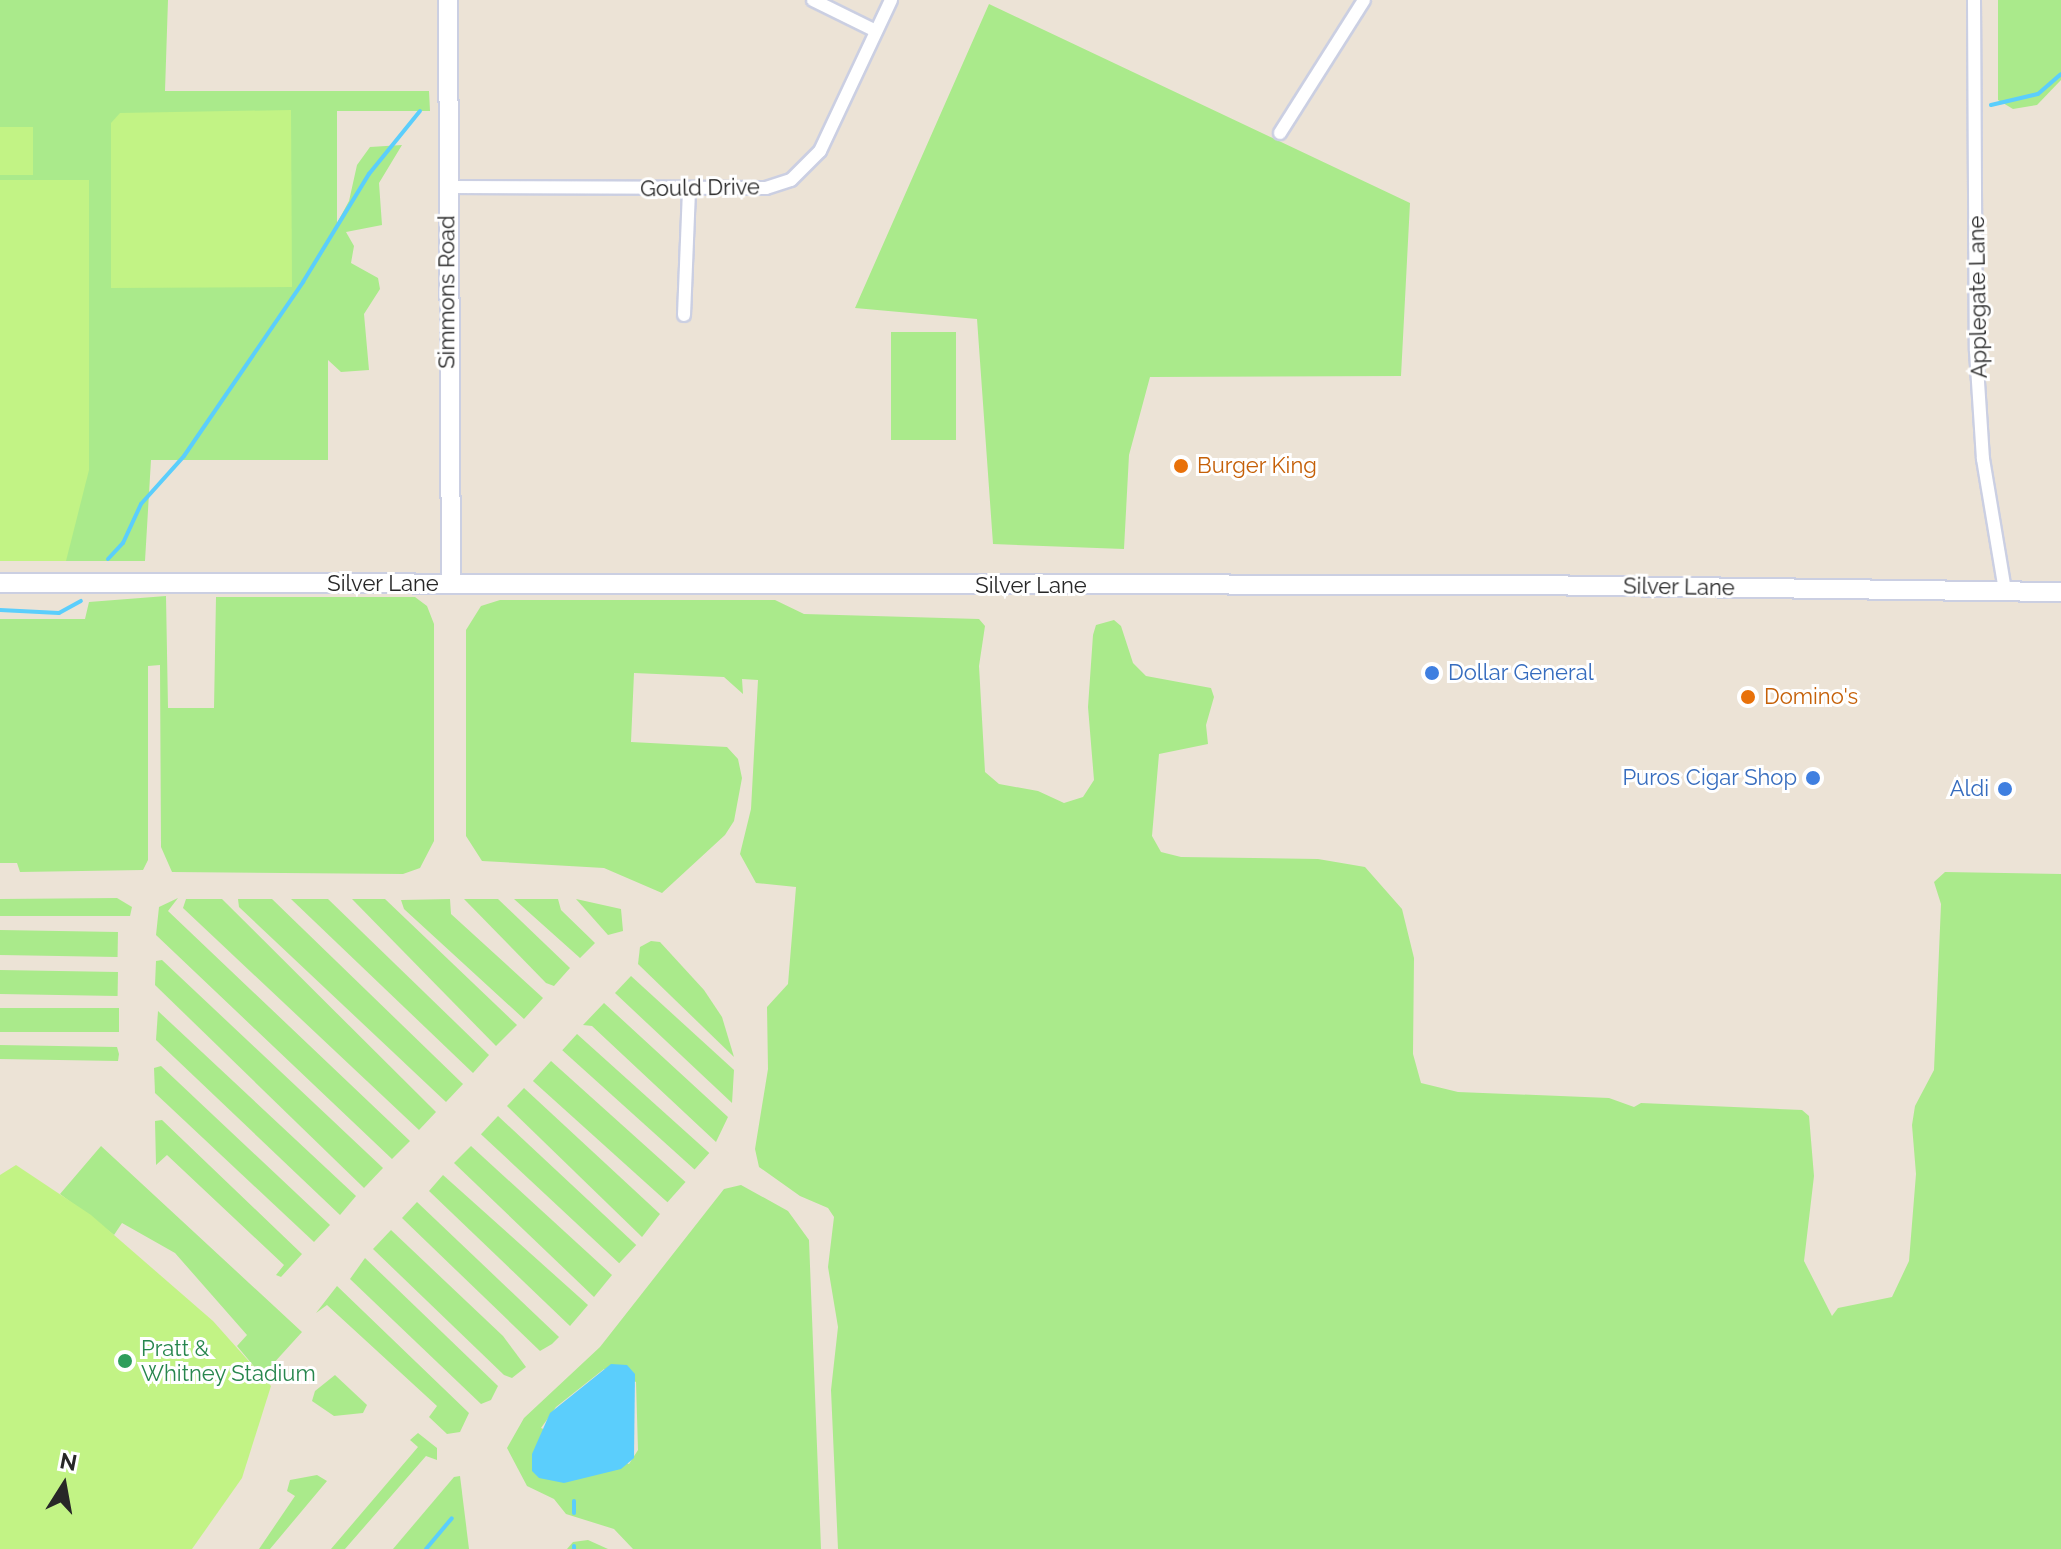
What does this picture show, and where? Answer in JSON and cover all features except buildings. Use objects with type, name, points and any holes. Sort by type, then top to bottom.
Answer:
[{"type":"main road","name":"Simmons Road","points":[[448,0],[451,584]]},
{"type":"main road","name":"Silver Lane","points":[[0,583],[2061,592]]},
{"type":"street","points":[[813,0],[876,31]]},
{"type":"street","name":"Gould Drive","points":[[447,187],[766,188],[791,180],[809,165],[891,0]]},
{"type":"street","points":[[1280,133],[1364,0]]},
{"type":"street","name":"Applegate Lane","points":[[1974,0],[1976,351],[1983,459],[2005,591]]},
{"type":"street","points":[[684,315],[689,189]]},
{"type":"green space","points":[[0,0],[168,0],[165,91],[429,91],[430,111],[337,111],[337,223],[349,201],[357,165],[370,147],[402,145],[379,183],[382,225],[346,232],[354,246],[351,263],[378,278],[380,289],[364,314],[369,370],[341,372],[328,360],[328,460],[151,460],[145,561],[0,561]]},
{"type":"green space","points":[[1998,0],[2061,0],[2061,80],[2037,105],[2013,109],[1998,100]]},
{"type":"green space","points":[[989,4],[1410,203],[1401,376],[1150,377],[1129,455],[1124,549],[993,544],[977,319],[855,308]]},
{"type":"green space","points":[[291,110],[292,287],[111,288],[111,123],[120,113]]},
{"type":"green space","points":[[0,127],[33,127],[33,175],[0,175]]},
{"type":"green space","points":[[0,180],[89,180],[89,470],[66,561],[0,561]]},
{"type":"green space","points":[[891,332],[956,332],[956,440],[891,440]]},
{"type":"green space","points":[[166,596],[168,708],[214,708],[216,597],[415,597],[427,606],[434,624],[434,841],[420,868],[403,874],[172,872],[161,847],[160,665],[148,666],[148,860],[143,870],[20,872],[17,863],[0,863],[0,619],[85,619],[89,602]]},
{"type":"green space","points":[[500,600],[775,600],[804,614],[979,619],[985,626],[979,666],[985,772],[999,784],[1038,791],[1064,803],[1083,797],[1094,780],[1088,707],[1093,635],[1096,625],[1114,620],[1121,626],[1133,663],[1146,676],[1211,688],[1214,697],[1206,725],[1208,744],[1159,754],[1152,836],[1161,852],[1181,857],[1318,859],[1365,867],[1402,909],[1414,958],[1413,1054],[1421,1083],[1458,1092],[1609,1098],[1634,1107],[1641,1103],[1802,1110],[1809,1116],[1814,1176],[1804,1261],[1832,1316],[1838,1308],[1892,1297],[1909,1261],[1916,1174],[1912,1125],[1915,1106],[1934,1070],[1941,904],[1934,882],[1945,872],[2061,874],[2061,1549],[838,1549],[831,1390],[838,1327],[828,1267],[834,1217],[828,1208],[800,1196],[759,1167],[755,1149],[768,1069],[767,1007],[788,984],[796,887],[756,883],[740,854],[751,809],[758,680],[742,679],[743,694],[724,677],[634,673],[631,742],[727,747],[738,759],[742,778],[734,821],[725,835],[662,893],[604,868],[482,861],[466,836],[466,630],[481,606]]},
{"type":"green space","points":[[117,898],[132,907],[130,916],[0,916],[0,899]]},
{"type":"green space","points":[[178,898],[168,911],[410,1141],[392,1159],[156,935],[159,907]]},
{"type":"green space","points":[[186,899],[222,899],[436,1112],[419,1130],[183,908]]},
{"type":"green space","points":[[238,899],[272,899],[463,1084],[446,1102],[239,907]]},
{"type":"green space","points":[[291,899],[328,899],[489,1055],[473,1073]]},
{"type":"green space","points":[[352,899],[385,899],[517,1025],[496,1046]]},
{"type":"green space","points":[[450,899],[451,914],[543,998],[524,1019],[404,909],[401,900]]},
{"type":"green space","points":[[464,899],[498,899],[570,968],[554,986],[546,983]]},
{"type":"green space","points":[[514,899],[558,899],[561,910],[595,943],[580,958]]},
{"type":"green space","points":[[576,899],[621,909],[623,931],[608,935]]},
{"type":"green space","points":[[0,930],[118,932],[118,957],[0,955]]},
{"type":"green space","points":[[651,941],[660,942],[704,990],[722,1017],[734,1057],[638,964],[640,947]]},
{"type":"green space","points":[[162,960],[383,1168],[364,1188],[155,985],[156,961]]},
{"type":"green space","points":[[0,970],[118,972],[118,996],[0,994]]},
{"type":"green space","points":[[631,976],[734,1070],[732,1103],[615,993]]},
{"type":"green space","points":[[604,1003],[728,1117],[716,1142],[592,1026],[583,1025]]},
{"type":"green space","points":[[0,1008],[119,1008],[119,1032],[0,1032]]},
{"type":"green space","points":[[158,1011],[356,1196],[340,1215],[156,1040]]},
{"type":"green space","points":[[577,1034],[709,1153],[695,1169],[562,1050]]},
{"type":"green space","points":[[0,1045],[117,1047],[119,1054],[118,1061],[0,1059]]},
{"type":"green space","points":[[551,1061],[686,1182],[667,1202],[533,1081]]},
{"type":"green space","points":[[161,1066],[330,1225],[314,1242],[155,1093],[154,1068]]},
{"type":"green space","points":[[524,1088],[660,1214],[642,1237],[507,1106]]},
{"type":"green space","points":[[498,1116],[636,1245],[619,1263],[481,1134]]},
{"type":"green space","points":[[162,1120],[302,1254],[281,1277],[276,1275],[284,1265],[167,1155],[156,1165],[155,1121]]},
{"type":"green space","points":[[101,1146],[302,1332],[262,1376],[237,1346],[247,1335],[175,1253],[122,1223],[114,1235],[60,1194]]},
{"type":"green space","points":[[471,1146],[612,1275],[594,1297],[454,1163]]},
{"type":"green space","name":"Pratt & Whitney Stadium","points":[[16,1165],[91,1215],[213,1321],[271,1386],[242,1478],[192,1549],[0,1549],[0,1175]]},
{"type":"green space","points":[[443,1175],[588,1305],[570,1326],[429,1191]]},
{"type":"green space","points":[[741,1185],[788,1211],[809,1240],[821,1549],[633,1549],[614,1529],[566,1514],[554,1499],[527,1486],[507,1448],[524,1418],[600,1347],[724,1189]],"holes":[[[604,1369],[636,1382],[638,1450],[629,1464],[541,1428],[556,1407]]]},
{"type":"green space","points":[[417,1202],[559,1337],[552,1344],[540,1351],[402,1218]]},
{"type":"green space","points":[[391,1230],[503,1336],[526,1367],[512,1378],[504,1375],[373,1249]]},
{"type":"green space","points":[[365,1258],[498,1386],[491,1400],[481,1404],[350,1279]]},
{"type":"green space","points":[[337,1286],[469,1413],[460,1432],[447,1434],[429,1417],[437,1406],[327,1305],[316,1313]]},
{"type":"green space","points":[[335,1375],[367,1405],[363,1413],[334,1416],[312,1401],[315,1391]]},
{"type":"green space","points":[[418,1433],[437,1448],[437,1460],[426,1456],[345,1549],[331,1549],[418,1447],[410,1440]]},
{"type":"green space","points":[[317,1475],[327,1481],[270,1549],[259,1549],[295,1496],[287,1491],[290,1480]]},
{"type":"green space","points":[[460,1476],[469,1549],[393,1549],[454,1477]]},
{"type":"green space","points":[[588,1540],[608,1549],[567,1549],[573,1542]]},
{"type":"water","points":[[611,1364],[627,1365],[635,1374],[634,1458],[621,1469],[564,1483],[539,1478],[532,1471],[532,1454],[550,1413]]},
{"type":"waterway","points":[[1991,105],[2038,94],[2061,74]]},
{"type":"waterway","points":[[108,559],[123,543],[141,504],[184,456],[303,282],[369,174],[420,111]]},
{"type":"waterway","points":[[0,610],[59,613],[81,601]]},
{"type":"waterway","points":[[574,1501],[574,1513]]},
{"type":"waterway","points":[[426,1549],[452,1518]]},
{"type":"place","name":"Burger King","points":[[1181,466]]},
{"type":"place","name":"Dollar General","points":[[1432,673]]},
{"type":"place","name":"Domino's","points":[[1748,697]]},
{"type":"place","name":"Puros Cigar Shop","points":[[1813,778]]},
{"type":"place","name":"Aldi","points":[[2005,789]]},
{"type":"place","name":"Pratt & Whitney Stadium","points":[[125,1361]]}]
